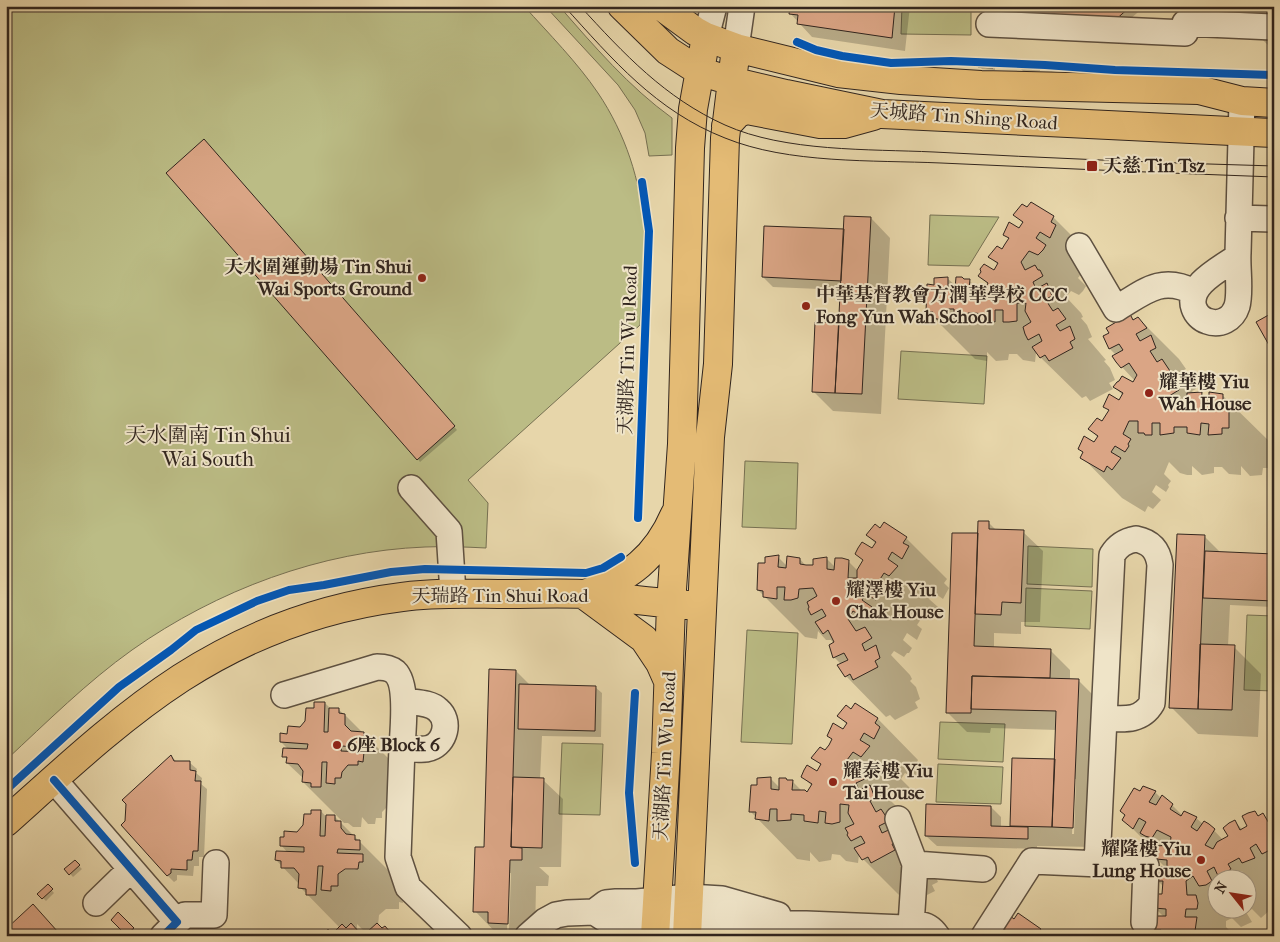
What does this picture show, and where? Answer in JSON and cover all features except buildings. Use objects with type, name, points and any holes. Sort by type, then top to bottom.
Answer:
[{"type":"main road","name":"天城路 Tin Shing Road","points":[[622,6],[668,51],[699,71],[801,98],[882,114],[1242,139],[1274,134]]},
{"type":"main road","name":"天城路 Tin Shing Road","points":[[662,6],[679,20],[706,37],[736,48],[838,73],[865,77],[981,85],[1199,90],[1242,101],[1274,103]]},
{"type":"main road","name":"天湖路 Tin Wu Road","points":[[656,919],[682,444],[690,148],[692,116],[706,37]]},
{"type":"main road","name":"天湖路 Tin Wu Road","points":[[688,918],[710,438],[718,364],[726,126],[736,48]]},
{"type":"main road","points":[[1058,86],[1115,104],[1208,109],[1221,114],[1242,139],[1274,148]]},
{"type":"main road","points":[[726,126],[738,113],[747,110],[820,124],[844,124],[882,114]]},
{"type":"main road","points":[[584,594],[607,586],[632,572],[660,542],[678,506]]},
{"type":"main road","name":"天瑞路 Tin Shui Road","points":[[6,822],[131,714],[180,679],[231,648],[279,627],[340,608],[402,597],[453,593],[584,594],[702,606]]},
{"type":"main road","points":[[584,594],[644,639],[660,663],[669,682]]},
{"type":"street","points":[[706,37],[714,6]]},
{"type":"street","points":[[736,48],[742,6]]},
{"type":"street","points":[[989,22],[1185,33],[1185,24],[1274,27]]},
{"type":"street","points":[[1238,257],[1199,285],[1194,292],[1194,308],[1205,320],[1213,323],[1221,322],[1235,312],[1238,304],[1238,257],[1238,218],[1242,101]]},
{"type":"street","points":[[1238,218],[1274,219]]},
{"type":"street","points":[[1079,246],[1116,309],[1156,286],[1178,285],[1194,292]]},
{"type":"street","points":[[411,488],[449,531],[453,593]]},
{"type":"street","points":[[1097,864],[1104,718],[1112,555],[1116,548],[1128,540],[1144,541],[1156,550],[1160,565],[1152,703],[1148,710],[1136,718],[1104,718]]},
{"type":"street","points":[[284,694],[377,667],[384,667],[396,673],[400,680],[404,701],[398,857],[408,887],[459,936]]},
{"type":"street","points":[[402,747],[427,749],[436,746],[442,740],[446,730],[444,718],[438,710],[426,704],[404,701]]},
{"type":"street","points":[[54,780],[131,869],[170,929],[185,915],[214,914],[216,863]]},
{"type":"street","points":[[898,819],[915,864],[905,930]]},
{"type":"street","points":[[984,936],[1032,860],[1146,866],[1144,922]]},
{"type":"street","points":[[915,864],[983,869]]},
{"type":"street","points":[[96,903],[131,869]]},
{"type":"street","points":[[688,918],[722,899],[806,924]]},
{"type":"street","points":[[528,936],[545,921],[556,915],[594,912],[605,919],[688,918],[905,930],[918,924],[926,925],[937,936]]},
{"type":"street","points":[[732,936],[780,923]]},
{"type":"green space","points":[[6,6],[524,6],[563,48],[608,108],[624,141],[635,175],[642,211],[644,241],[640,325],[468,480],[488,503],[486,548],[425,547],[347,556],[271,578],[235,592],[199,609],[115,662],[6,760]]},
{"type":"green space","points":[[545,6],[559,6],[599,51],[641,93],[672,118],[672,155],[649,156],[645,133],[635,110],[618,85]]},
{"type":"green space","points":[[902,6],[971,6],[971,35],[901,34]]},
{"type":"green space","points":[[930,215],[999,217],[969,266],[928,265]]},
{"type":"green space","points":[[901,351],[987,356],[984,404],[898,399]]},
{"type":"green space","points":[[745,461],[798,463],[796,529],[742,527]]},
{"type":"green space","points":[[1028,546],[1093,549],[1092,587],[1027,584]]},
{"type":"green space","points":[[1026,588],[1092,591],[1090,629],[1025,626]]},
{"type":"green space","points":[[1247,615],[1274,616],[1274,691],[1244,690]]},
{"type":"green space","points":[[747,630],[798,633],[792,744],[741,742]]},
{"type":"green space","points":[[940,722],[1005,724],[1003,762],[938,759]]},
{"type":"green space","points":[[562,743],[603,744],[600,815],[559,814]]},
{"type":"green space","points":[[938,764],[1003,767],[1001,804],[936,802]]},
{"type":"tram line","points":[[564,6],[600,46],[657,99],[700,127],[750,146],[803,157],[859,161],[1274,177]]},
{"type":"tram line","points":[[580,6],[629,58],[683,102],[725,125],[749,134],[774,140],[828,148],[1274,166]]},
{"type":"cycle path","points":[[797,42],[816,50],[842,56],[891,63],[951,61],[1115,70],[1274,75]]},
{"type":"cycle path","points":[[638,518],[649,231],[642,182]]},
{"type":"cycle path","points":[[6,790],[119,687],[196,630],[257,601],[289,590],[391,572],[425,569],[586,573],[603,568],[621,557]]},
{"type":"cycle path","points":[[635,693],[629,793],[635,863]]},
{"type":"cycle path","points":[[54,780],[177,922],[163,936]]},
{"type":"place","name":"天慈 Tin Tsz","points":[[1092,166]]},
{"type":"place","name":"天水圍運動場 Tin Shui Wai Sports Ground","points":[[422,278]]},
{"type":"place","name":"中華基督教會方潤華學校 CCC Fong Yun Wah School","points":[[806,306]]},
{"type":"place","name":"耀華樓 Yiu Wah House","points":[[1149,393]]},
{"type":"place","name":"耀澤樓 Yiu Chak House","points":[[836,601]]},
{"type":"place","name":"6座 Block 6","points":[[337,745]]},
{"type":"place","name":"耀泰樓 Yiu Tai House","points":[[833,782]]},
{"type":"place","name":"耀隆樓 Yiu Lung House","points":[[1201,860]]},
{"type":"district","name":"天水圍南 Tin Shui Wai South","points":[[208,447]]}]
